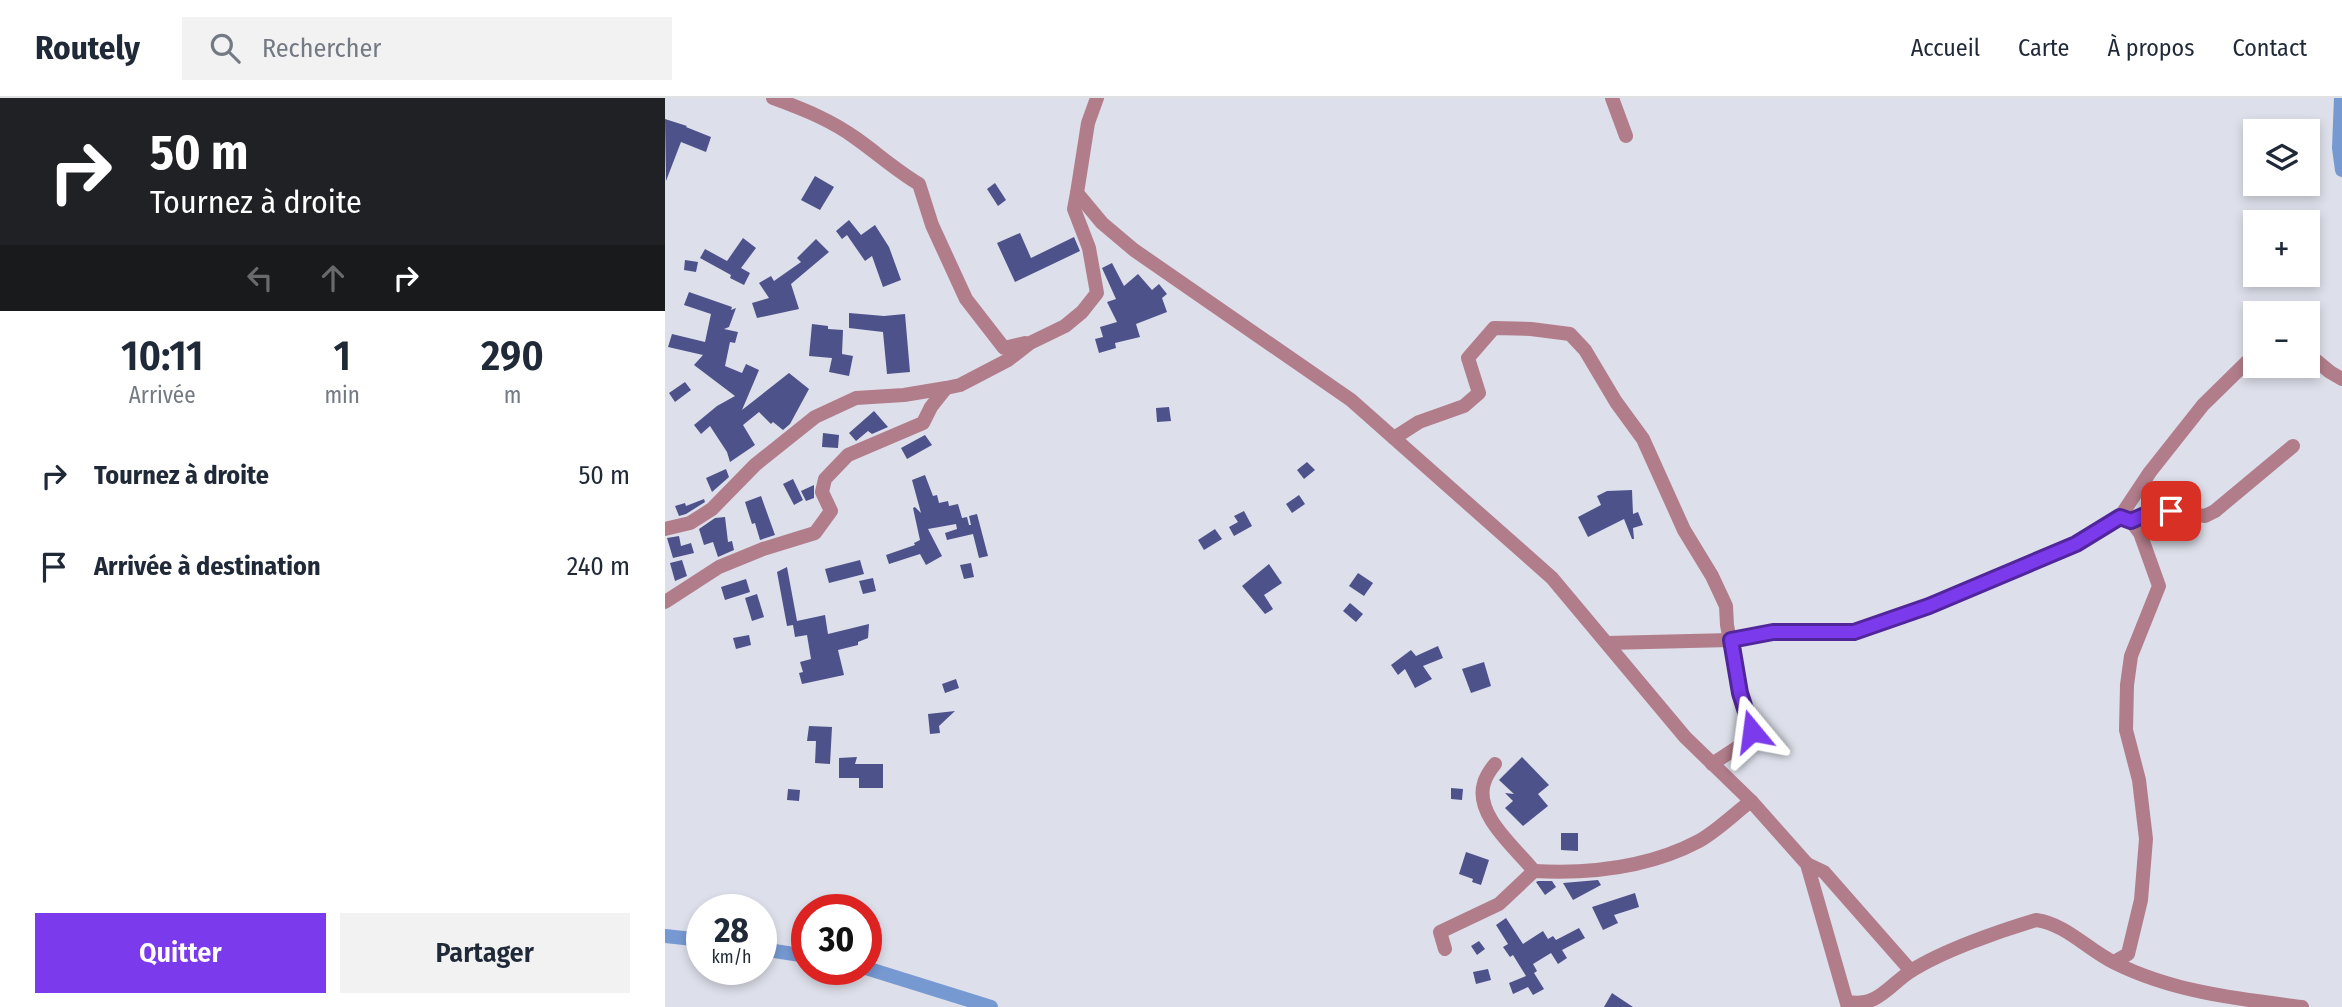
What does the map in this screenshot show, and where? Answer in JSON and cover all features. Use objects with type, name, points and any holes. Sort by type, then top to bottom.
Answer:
[{"type":"street","points":[[773,98],[817,114],[919,184],[932,225],[967,299],[1003,348],[1030,342],[1065,326],[1082,312],[1097,293],[1089,248],[1074,209],[1088,123],[1097,98]]},
{"type":"street","points":[[1612,98],[1626,136]]},
{"type":"street","points":[[1077,192],[1102,223],[1134,250],[1351,400],[1552,578],[1685,737],[1751,802],[1807,864],[1824,872],[1911,971]]},
{"type":"street","points":[[1394,438],[1419,422],[1464,406],[1479,393],[1468,358],[1494,328],[1531,328],[1570,334],[1585,350],[1616,402],[1643,439],[1684,530],[1712,576],[1726,606],[1740,693],[1752,731],[1741,745],[1712,764]]},
{"type":"street","points":[[665,529],[690,523],[712,509],[755,465],[815,417],[856,398],[904,395],[960,385],[1007,360],[1030,342]]},
{"type":"street","points":[[2320,364],[2342,379]]},
{"type":"street","points":[[2125,519],[2150,472],[2203,405],[2243,367]]},
{"type":"street","points":[[665,602],[719,568],[763,549],[815,533],[831,511],[822,492],[825,479],[848,455],[923,423],[931,407],[946,388]]},
{"type":"street","points":[[1607,643],[1731,640],[1773,632],[1854,632],[1929,606],[2076,544],[2125,519],[2156,510],[2205,516],[2293,446]]},
{"type":"street","points":[[2114,962],[2128,954],[2141,900],[2146,839],[2139,780],[2126,730],[2127,685],[2131,656],[2159,586],[2140,533],[2125,519]]},
{"type":"street","points":[[1495,764],[1483,784],[1485,811],[1504,838],[1534,871],[1566,873],[1655,860],[1701,840],[1751,802]]},
{"type":"street","points":[[1807,864],[1848,1004],[1872,1004],[1911,971],[1962,947],[2036,920],[2050,922],[2114,962],[2152,978],[2218,996],[2302,1007]]},
{"type":"street","points":[[1445,948],[1440,932],[1499,904],[1534,871]]},
{"type":"building","points":[[665,119],[711,137],[706,152],[681,142],[666,181]]},
{"type":"building","points":[[815,176],[834,187],[820,210],[801,200]]},
{"type":"building","points":[[995,183],[1006,200],[998,206],[987,189]]},
{"type":"building","points":[[849,220],[861,235],[875,225],[889,247],[901,280],[883,287],[872,256],[865,261],[847,235],[842,239],[836,231]]},
{"type":"building","points":[[1020,233],[1031,258],[1074,237],[1080,251],[1015,282],[997,243]]},
{"type":"building","points":[[743,238],[756,248],[741,268],[750,273],[744,285],[700,258],[705,249],[727,261]]},
{"type":"building","points":[[816,239],[829,252],[791,284],[799,309],[757,318],[752,303],[769,298],[759,283],[771,276],[774,281],[801,262],[797,258]]},
{"type":"building","points":[[685,260],[698,262],[696,272],[684,270]]},
{"type":"building","points":[[1112,263],[1124,286],[1138,274],[1152,290],[1159,284],[1167,294],[1162,298],[1167,312],[1136,324],[1140,337],[1115,343],[1116,348],[1099,353],[1095,339],[1103,337],[1100,327],[1117,322],[1107,302],[1116,299],[1102,268]]},
{"type":"building","points":[[689,292],[732,307],[731,310],[736,308],[729,327],[724,329],[738,332],[735,343],[730,342],[725,366],[742,373],[746,364],[759,370],[742,410],[789,373],[809,389],[790,424],[783,430],[773,422],[771,424],[759,412],[743,425],[755,445],[730,462],[727,452],[710,426],[701,434],[694,425],[717,406],[735,396],[694,365],[703,355],[668,347],[672,334],[705,342],[711,314],[684,305]]},
{"type":"building","points":[[849,313],[884,316],[905,314],[910,372],[887,374],[883,332],[849,328]]},
{"type":"building","points":[[812,324],[843,330],[842,354],[853,356],[849,376],[829,372],[832,358],[809,356]]},
{"type":"building","points":[[685,382],[691,390],[675,402],[669,393]]},
{"type":"building","points":[[1169,407],[1171,421],[1157,422],[1156,408]]},
{"type":"building","points":[[874,411],[888,427],[872,434],[868,431],[856,441],[849,433]]},
{"type":"building","points":[[823,433],[839,435],[838,448],[822,447]]},
{"type":"building","points":[[925,435],[932,445],[907,459],[901,448]]},
{"type":"building","points":[[1307,462],[1315,470],[1304,479],[1297,470]]},
{"type":"building","points":[[726,469],[729,477],[712,492],[706,478]]},
{"type":"building","points":[[925,475],[933,496],[937,495],[939,503],[948,501],[949,506],[958,504],[962,518],[967,517],[969,525],[969,516],[977,514],[988,556],[979,558],[973,534],[947,540],[945,533],[957,529],[956,524],[928,529],[942,556],[926,565],[920,554],[889,564],[886,555],[915,545],[914,543],[920,540],[913,508],[921,513],[912,480]]},
{"type":"building","points":[[793,479],[803,500],[794,505],[783,484]]},
{"type":"building","points":[[814,485],[814,498],[806,501],[801,491]]},
{"type":"building","points":[[1632,490],[1633,514],[1638,512],[1643,525],[1633,528],[1634,539],[1624,519],[1588,537],[1578,517],[1601,505],[1597,496],[1607,491]]},
{"type":"building","points":[[1299,495],[1305,504],[1292,513],[1286,504]]},
{"type":"building","points":[[761,496],[775,535],[760,540],[745,502]]},
{"type":"building","points":[[704,499],[705,502],[679,516],[675,506],[685,503],[686,506]]},
{"type":"building","points":[[1244,511],[1252,526],[1234,536],[1229,527],[1238,522],[1234,516]]},
{"type":"building","points":[[725,517],[728,542],[732,541],[734,550],[718,557],[713,542],[704,545],[699,529],[715,518]]},
{"type":"building","points":[[1215,529],[1222,539],[1204,550],[1198,540]]},
{"type":"building","points":[[679,536],[681,546],[691,543],[694,553],[673,558],[667,538]]},
{"type":"building","points":[[682,560],[687,576],[675,581],[670,563]]},
{"type":"building","points":[[860,560],[864,574],[829,583],[825,569]]},
{"type":"building","points":[[971,563],[974,577],[964,579],[960,565]]},
{"type":"building","points":[[1269,564],[1282,583],[1264,595],[1273,609],[1265,614],[1242,586]]},
{"type":"building","points":[[787,567],[797,621],[825,615],[828,634],[869,624],[868,638],[858,642],[858,645],[838,650],[844,675],[802,684],[800,662],[811,659],[807,635],[795,637],[793,625],[787,626],[777,572]]},
{"type":"building","points":[[1358,573],[1373,583],[1364,596],[1349,586]]},
{"type":"building","points":[[873,578],[876,591],[863,594],[859,581]]},
{"type":"building","points":[[746,579],[750,592],[725,600],[721,587]]},
{"type":"building","points":[[757,594],[764,617],[752,621],[745,598]]},
{"type":"building","points":[[1350,603],[1363,614],[1356,622],[1343,611]]},
{"type":"building","points":[[749,635],[751,645],[736,649],[733,638]]},
{"type":"building","points":[[1438,646],[1443,658],[1423,666],[1432,679],[1415,688],[1405,669],[1398,675],[1391,665],[1411,650],[1416,656]]},
{"type":"building","points":[[1484,662],[1491,686],[1471,693],[1462,669]]},
{"type":"building","points":[[956,679],[959,688],[945,693],[942,684]]},
{"type":"building","points":[[955,711],[939,726],[940,733],[930,734],[928,714]]},
{"type":"building","points":[[809,726],[832,727],[830,764],[815,763],[816,741],[807,741]]},
{"type":"building","points":[[857,757],[855,764],[883,764],[883,788],[859,788],[859,778],[839,778],[839,758]]},
{"type":"building","points":[[1522,757],[1549,785],[1538,794],[1548,806],[1523,826],[1505,808],[1513,801],[1505,793],[1514,794],[1499,780]]},
{"type":"building","points":[[1451,788],[1463,789],[1462,800],[1451,799]]},
{"type":"building","points":[[788,789],[800,790],[799,801],[787,800]]},
{"type":"building","points":[[1561,833],[1578,833],[1578,851],[1561,850]]},
{"type":"building","points":[[1466,852],[1489,860],[1481,885],[1459,874]]},
{"type":"building","points":[[1598,880],[1601,885],[1573,900],[1563,883]]},
{"type":"building","points":[[1552,881],[1556,887],[1545,895],[1536,882]]},
{"type":"building","points":[[1635,893],[1639,907],[1614,915],[1618,923],[1603,930],[1592,907]]},
{"type":"building","points":[[1506,918],[1523,944],[1543,931],[1548,939],[1553,936],[1556,940],[1579,928],[1585,938],[1562,950],[1567,958],[1558,964],[1551,953],[1533,964],[1537,971],[1534,973],[1544,989],[1533,995],[1528,987],[1513,994],[1509,983],[1526,976],[1513,955],[1510,957],[1503,947],[1508,944],[1496,925]]},
{"type":"building","points":[[1479,941],[1485,949],[1477,955],[1471,946]]},
{"type":"building","points":[[1488,969],[1491,980],[1476,984],[1473,972]]},
{"type":"building","points":[[1612,993],[1633,1007],[1604,1007]]},
{"type":"waterway","points":[[2341,98],[2339,148],[2342,170]]},
{"type":"waterway","points":[[665,936],[686,938]]},
{"type":"waterway","points":[[777,951],[791,954]]},
{"type":"waterway","points":[[882,973],[991,1007]]},
{"type":"route","points":[[1752,731],[1740,693],[1731,640],[1773,632],[1854,632],[1929,606],[2076,544],[2120,517],[2131,521],[2156,510],[2171,511]]}]
